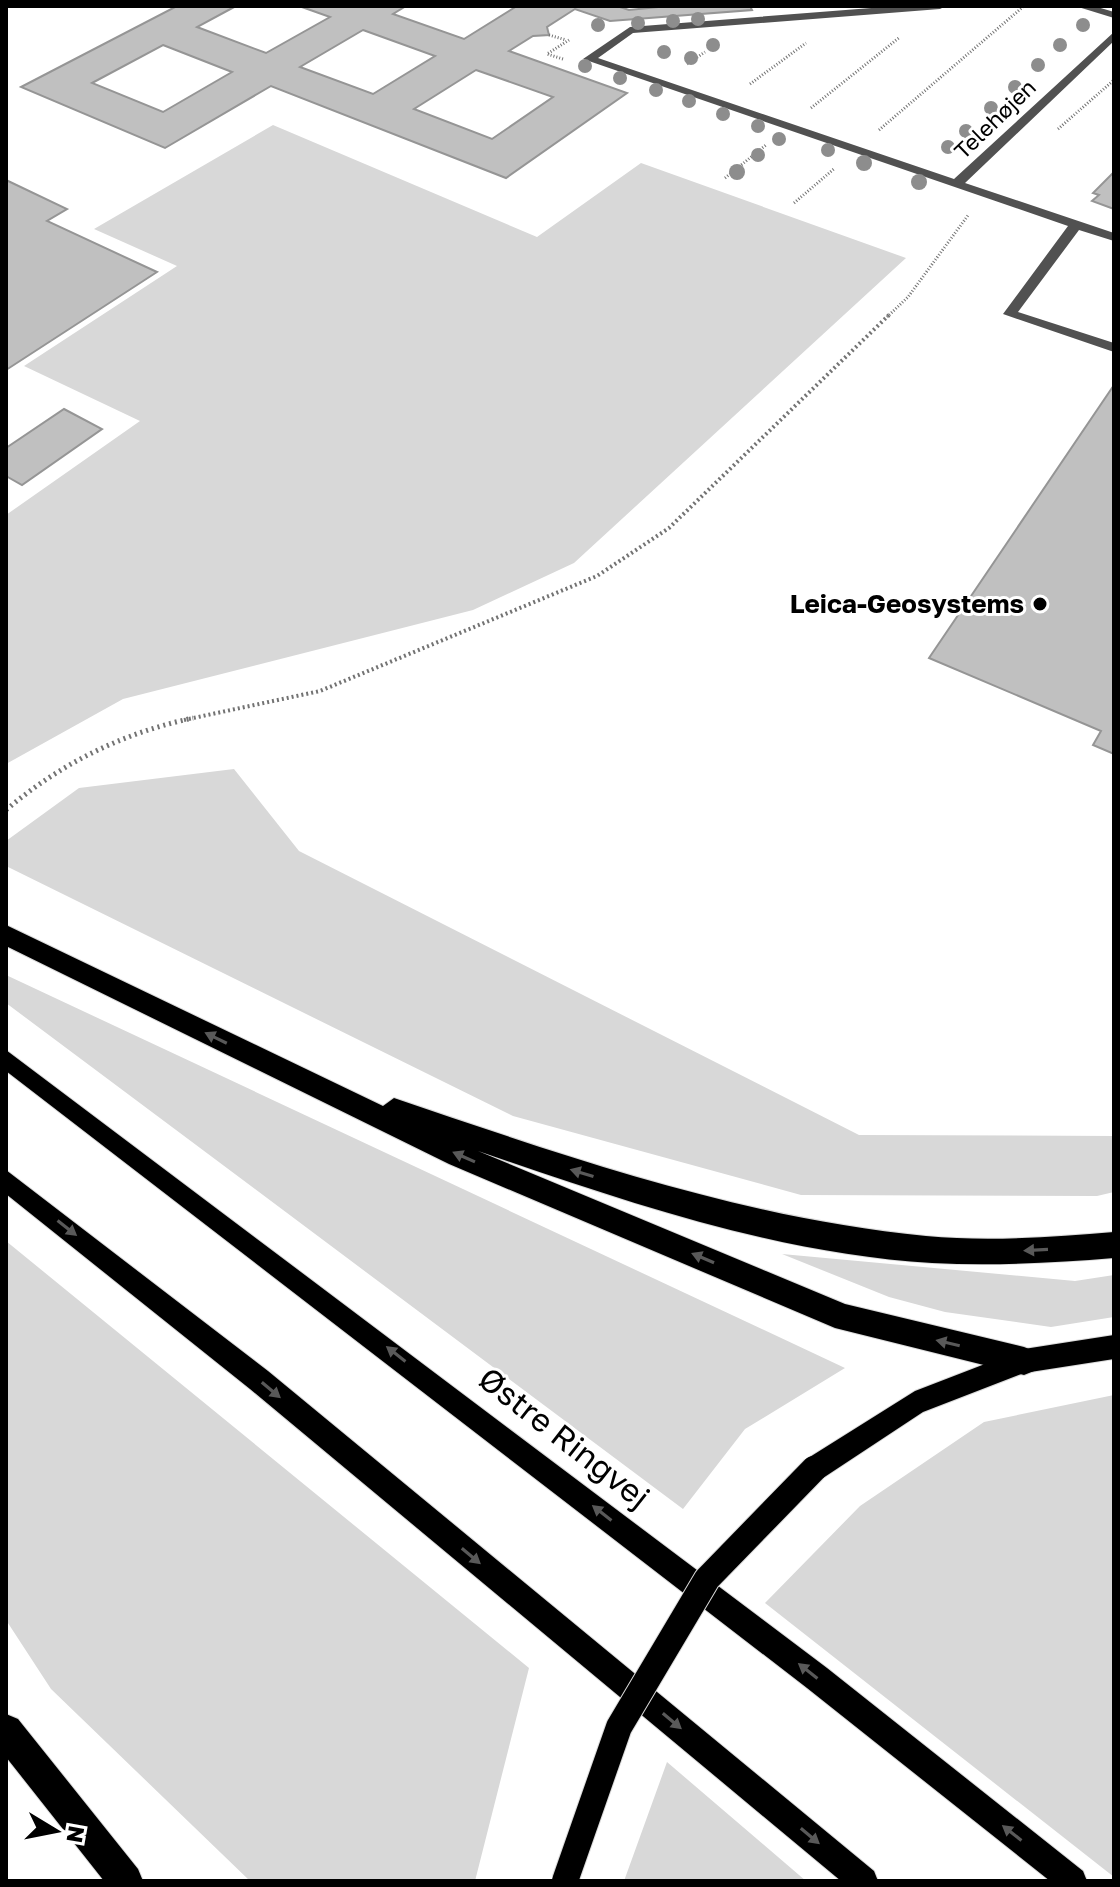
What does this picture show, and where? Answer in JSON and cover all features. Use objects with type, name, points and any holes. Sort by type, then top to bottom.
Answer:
[{"type":"highway","points":[[6,935],[458,1155],[845,1318],[1024,1361]]},
{"type":"highway","points":[[286,1073],[560,1167],[695,1209],[855,1241],[978,1253],[1114,1245]]},
{"type":"highway","points":[[6,1731],[126,1881]]},
{"type":"main road","name":"Østre Ringvej","points":[[6,1059],[804,1669],[1073,1881]]},
{"type":"main road","points":[[6,1180],[259,1380],[864,1881]]},
{"type":"main road","points":[[565,1881],[619,1727],[707,1579],[814,1469],[915,1403],[1024,1361],[1114,1347]]},
{"type":"street","points":[[939,6],[630,30],[589,59],[956,184]]},
{"type":"street","points":[[1081,6],[1114,15]]},
{"type":"street","name":"Telehøjen","points":[[1114,35],[956,184],[983,196],[1114,237]]},
{"type":"street","points":[[1076,225],[1010,314],[1114,348]]},
{"type":"path","points":[[725,178],[939,6]]},
{"type":"path","points":[[794,203],[1024,6]]},
{"type":"path","points":[[722,105],[845,13]]},
{"type":"path","points":[[549,35],[567,41]]},
{"type":"path","points":[[1056,130],[1068,123],[1114,80]]},
{"type":"path","points":[[6,810],[33,787],[95,749],[160,725],[320,691],[597,576],[669,528],[908,297],[983,196]]},
{"type":"shaded area","points":[[273,125],[537,237],[641,163],[906,258],[574,563],[473,610],[123,699],[6,764],[6,515],[140,421],[24,366],[177,266],[94,229]]},
{"type":"shaded area","points":[[234,769],[299,851],[859,1135],[1114,1136],[1114,1192],[1097,1196],[801,1195],[513,1116],[6,866],[6,841],[79,788]]},
{"type":"shaded area","points":[[6,975],[845,1368],[745,1429],[683,1509],[6,1003]]},
{"type":"shaded area","points":[[6,1241],[529,1668],[475,1881],[250,1881],[51,1689],[6,1620]]},
{"type":"shaded area","points":[[782,1254],[1075,1281],[1114,1275],[1114,1317],[1051,1327],[945,1312],[889,1297]]},
{"type":"shaded area","points":[[1114,1395],[1114,1877],[765,1603],[860,1506],[984,1422]]},
{"type":"shaded area","points":[[667,1762],[806,1881],[624,1881]]},
{"type":"building","points":[[177,6],[236,6],[197,27],[266,53],[330,17],[299,6],[406,6],[393,14],[464,39],[517,6],[617,6],[629,10],[668,6],[750,6],[752,10],[610,21],[575,9],[547,27],[549,35],[533,36],[509,51],[627,93],[506,178],[271,86],[165,148],[21,87]],"holes":[[[363,30],[435,56],[373,94],[300,67]],[[163,45],[232,72],[163,112],[92,83]],[[476,70],[553,97],[492,139],[414,109]]]},
{"type":"building","points":[[1114,172],[1114,209],[1092,201],[1099,195],[1093,193]]},
{"type":"building","points":[[6,180],[67,209],[47,221],[157,272],[6,370]]},
{"type":"building","name":"Leica-Geosystems","points":[[1114,385],[1114,754],[1093,745],[1101,731],[929,658]]},
{"type":"building","points":[[64,409],[102,429],[22,485],[6,476],[6,448]]},
{"type":"place","name":"Leica-Geosystems","points":[[1040,604]]}]
